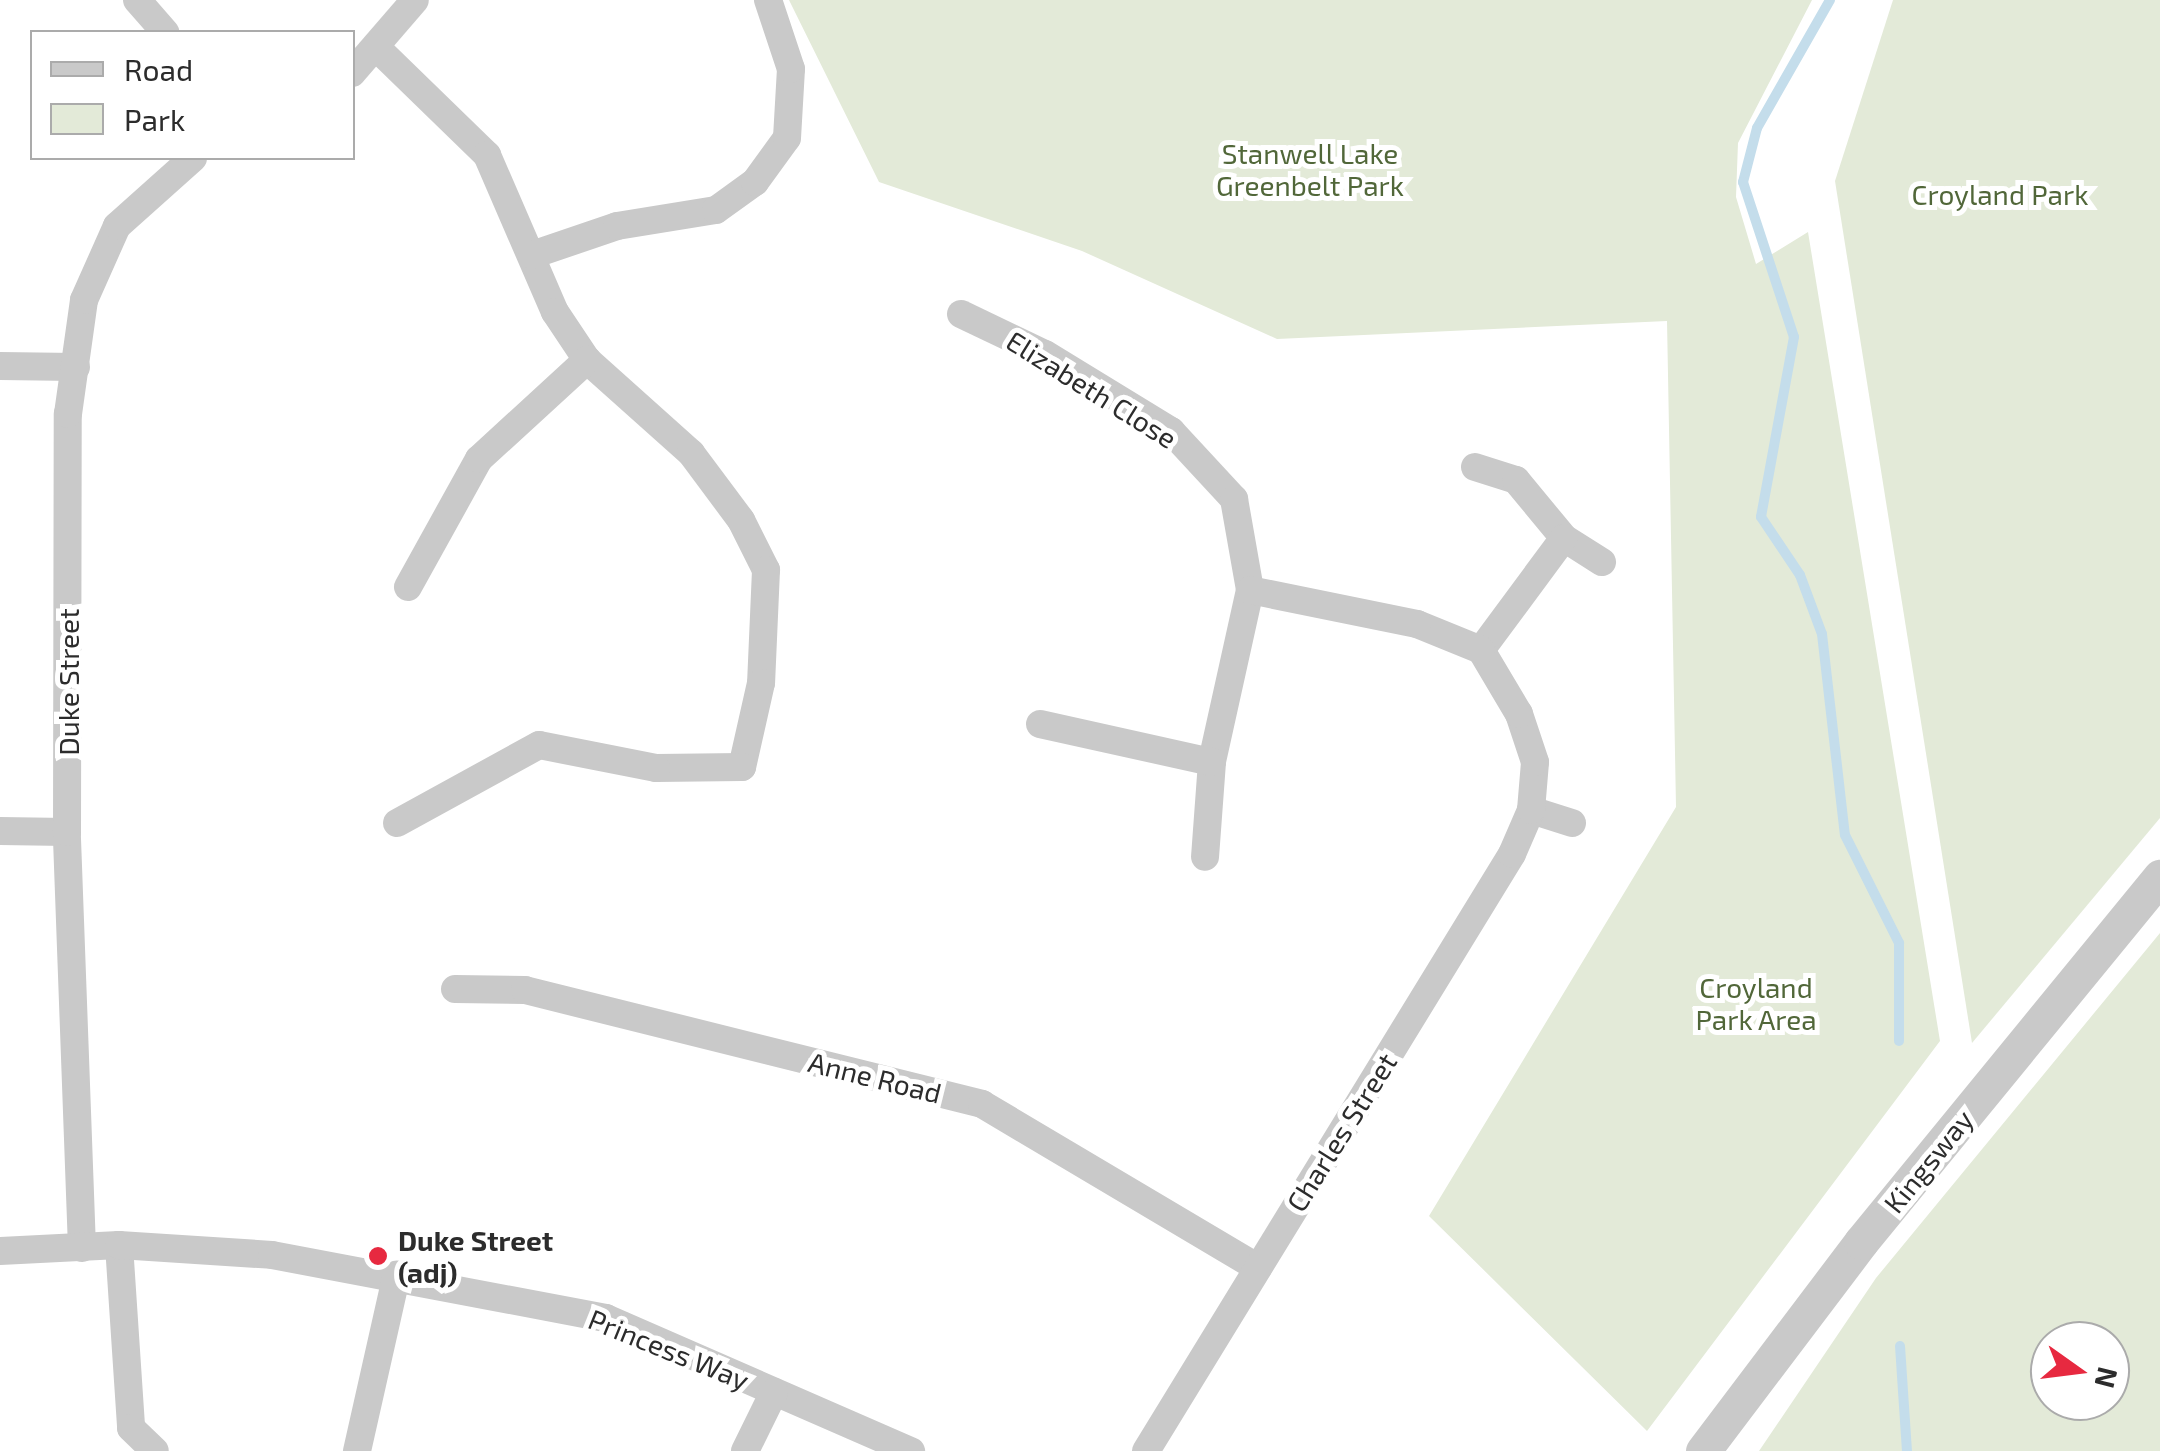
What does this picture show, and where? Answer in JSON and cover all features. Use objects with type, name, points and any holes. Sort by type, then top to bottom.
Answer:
[{"type":"street","points":[[137,0],[163,30]]},
{"type":"street","points":[[355,70],[380,50],[415,0]]},
{"type":"street","points":[[532,254],[617,226],[716,210],[755,182],[787,138],[791,69],[768,0]]},
{"type":"street","points":[[380,50],[487,155],[555,312],[587,360],[691,453],[741,520],[766,570],[761,683],[742,767],[656,768],[539,745],[397,822]]},
{"type":"street","name":"Duke Street","points":[[82,1248],[68,832],[68,414],[84,300],[117,226],[191,160]]},
{"type":"street","name":"Elizabeth Close","points":[[961,314],[1045,354],[1171,431],[1234,499],[1250,590],[1212,762],[1204,857]]},
{"type":"street","points":[[408,587],[479,459],[587,360]]},
{"type":"street","points":[[0,366],[76,367]]},
{"type":"street","points":[[1475,467],[1516,480],[1564,538],[1602,562]]},
{"type":"street","points":[[1250,590],[1417,624],[1481,650],[1564,538]]},
{"type":"street","name":"Charles Street","points":[[1146,1451],[1512,854],[1531,810],[1535,762],[1519,714],[1481,650]]},
{"type":"street","points":[[1040,724],[1212,762]]},
{"type":"street","points":[[1531,810],[1572,823]]},
{"type":"street","points":[[0,830],[68,832]]},
{"type":"street","name":"Kingsway","points":[[1703,1451],[1849,1258],[2160,877]]},
{"type":"street","name":"Anne Road","points":[[455,989],[526,990],[982,1104],[1258,1268]]},
{"type":"street","points":[[119,1246],[131,1428],[155,1451]]},
{"type":"street","name":"Princess Way","points":[[0,1251],[119,1246],[272,1255],[397,1274],[606,1318],[911,1451]]},
{"type":"street","points":[[357,1451],[397,1274]]},
{"type":"street","points":[[745,1451],[774,1392]]},
{"type":"green space","points":[[789,0],[1812,0],[1738,143],[1736,197],[1756,264],[1808,232],[1940,1041],[1647,1431],[1429,1216],[1676,807],[1667,321],[1277,339],[1082,251],[879,182]]},
{"type":"green space","name":"Croyland Park","points":[[1893,0],[2160,0],[2160,818],[1972,1043],[1835,181]]},
{"type":"green space","points":[[2160,933],[2160,1451],[1759,1451],[1876,1278]]},
{"type":"waterway","points":[[1830,0],[1757,128],[1743,182],[1794,337],[1761,517],[1800,575],[1822,634],[1845,835],[1899,943],[1899,1041]]},
{"type":"waterway","points":[[1900,1346],[1907,1451]]},
{"type":"place","name":"Duke Street (adj)","points":[[378,1256]]},
{"type":"park label","name":"Stanwell Lake Greenbelt Park","points":[[1310,169]]},
{"type":"park label","name":"Croyland Park Area","points":[[1756,1003]]}]
